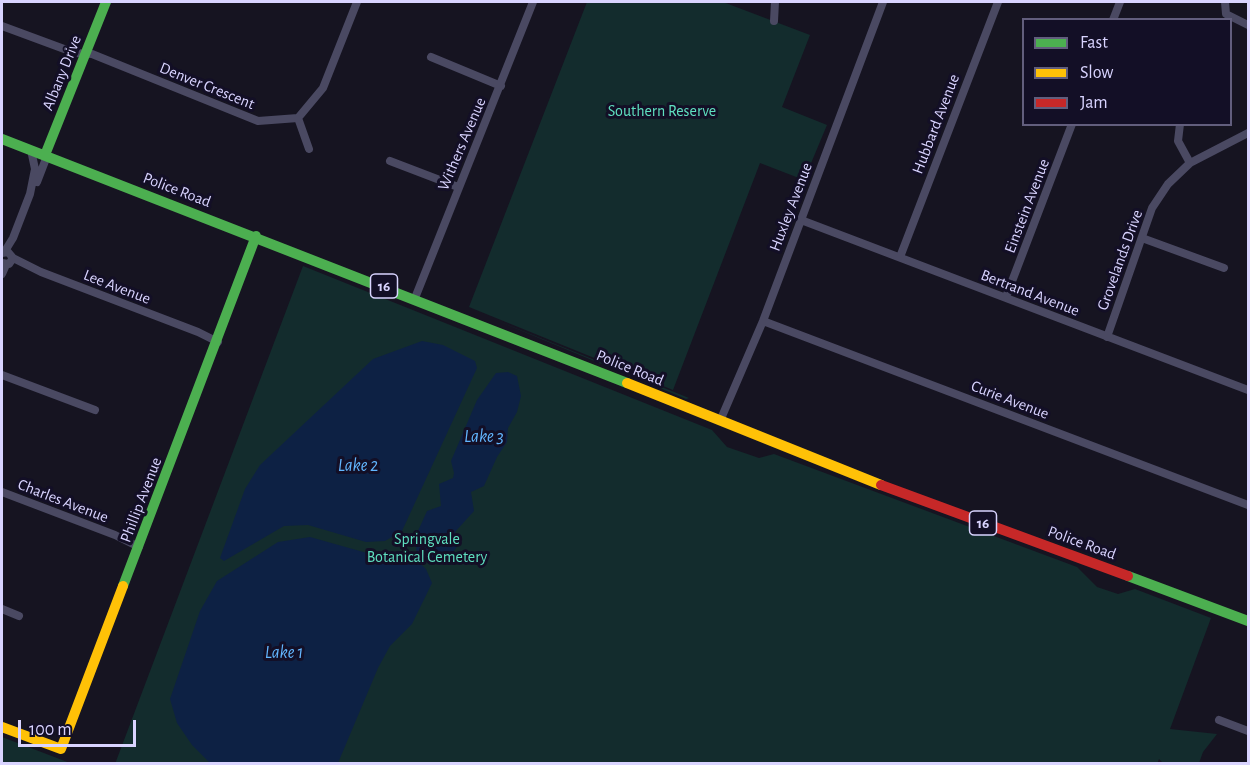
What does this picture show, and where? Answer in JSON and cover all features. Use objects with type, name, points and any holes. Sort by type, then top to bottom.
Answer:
[{"type":"main road","name":"Albany Drive","points":[[46,155],[106,2]]},
{"type":"main road","name":"Police Road","points":[[2,139],[415,298],[902,493],[1248,621]]},
{"type":"main road","name":"Phillip Avenue","points":[[2,727],[61,749],[258,237]]},
{"type":"street","points":[[309,149],[298,118],[323,88],[357,2]]},
{"type":"street","name":"Withers Avenue","points":[[415,298],[533,2]]},
{"type":"street","points":[[774,21],[775,2]]},
{"type":"street","name":"Huxley Avenue","points":[[720,421],[763,321],[883,2]]},
{"type":"street","name":"Hubbard Avenue","points":[[900,257],[998,2]]},
{"type":"street","points":[[1114,18],[1120,2]]},
{"type":"street","points":[[1223,17],[1225,2]]},
{"type":"street","points":[[1232,20],[1248,25]]},
{"type":"street","name":"Denver Crescent","points":[[2,26],[75,53],[86,54],[258,121],[298,118]]},
{"type":"street","points":[[431,57],[501,86]]},
{"type":"street","name":"Einstein Avenue","points":[[1006,297],[1071,126]]},
{"type":"street","points":[[1180,126],[1178,141],[1190,164]]},
{"type":"street","name":"Grovelands Drive","points":[[1107,337],[1152,208],[1168,184],[1190,164],[1248,133]]},
{"type":"street","points":[[30,194],[35,169],[31,150]]},
{"type":"street","points":[[2,274],[13,238],[46,155]]},
{"type":"street","points":[[390,161],[458,187]]},
{"type":"street","name":"Bertrand Avenue","points":[[801,220],[1248,390]]},
{"type":"street","points":[[1142,237],[1224,268]]},
{"type":"street","name":"Lee Avenue","points":[[7,258],[219,339]]},
{"type":"street","name":"Curie Avenue","points":[[763,321],[1248,505]]},
{"type":"street","points":[[2,375],[95,410]]},
{"type":"street","name":"Charles Avenue","points":[[2,492],[140,544]]},
{"type":"street","points":[[2,609],[20,616]]},
{"type":"street","points":[[1219,720],[1248,731]]},
{"type":"green space","name":"Southern Reserve","points":[[587,2],[723,2],[810,35],[782,107],[827,125],[804,180],[760,163],[673,390],[469,307]]},
{"type":"green space","name":"Springvale Botanical Cemetery","points":[[303,266],[712,430],[727,447],[759,458],[774,454],[1077,567],[1097,587],[1118,594],[1135,589],[1211,618],[1170,729],[1217,734],[1203,752],[1199,763],[1163,763],[1159,759],[1157,764],[115,764]]},
{"type":"green space","points":[[493,319],[689,398],[686,399]]},
{"type":"green space","points":[[2,737],[70,763],[2,763]]},
{"type":"water","name":"Lake 2","points":[[422,341],[443,345],[475,361],[477,368],[402,531],[385,541],[366,542],[308,525],[284,526],[224,561],[220,558],[245,489],[260,465],[373,359]]},
{"type":"water","name":"Lake 3","points":[[508,372],[517,376],[521,396],[517,412],[508,428],[507,442],[497,457],[484,486],[471,492],[474,511],[455,532],[459,544],[453,552],[439,559],[422,556],[416,550],[418,531],[427,511],[441,506],[439,484],[453,478],[451,461],[477,400],[496,373]]},
{"type":"water","name":"Lake 1","points":[[310,537],[374,555],[396,554],[414,558],[426,569],[432,583],[412,624],[390,646],[378,668],[338,763],[210,763],[192,745],[177,723],[170,699],[200,611],[217,581],[278,542]]},
{"type":"waterway","points":[[414,558],[419,553]]},
{"type":"traffic: fast","points":[[45,155],[106,2]]},
{"type":"traffic: fast","points":[[2,139],[627,383]]},
{"type":"traffic: fast","points":[[123,586],[256,236]]},
{"type":"traffic: fast","points":[[1128,576],[1248,621]]},
{"type":"traffic: slow","points":[[627,383],[881,485]]},
{"type":"traffic: slow","points":[[2,727],[61,749],[123,586]]},
{"type":"traffic: jam","points":[[881,485],[1128,576]]}]
